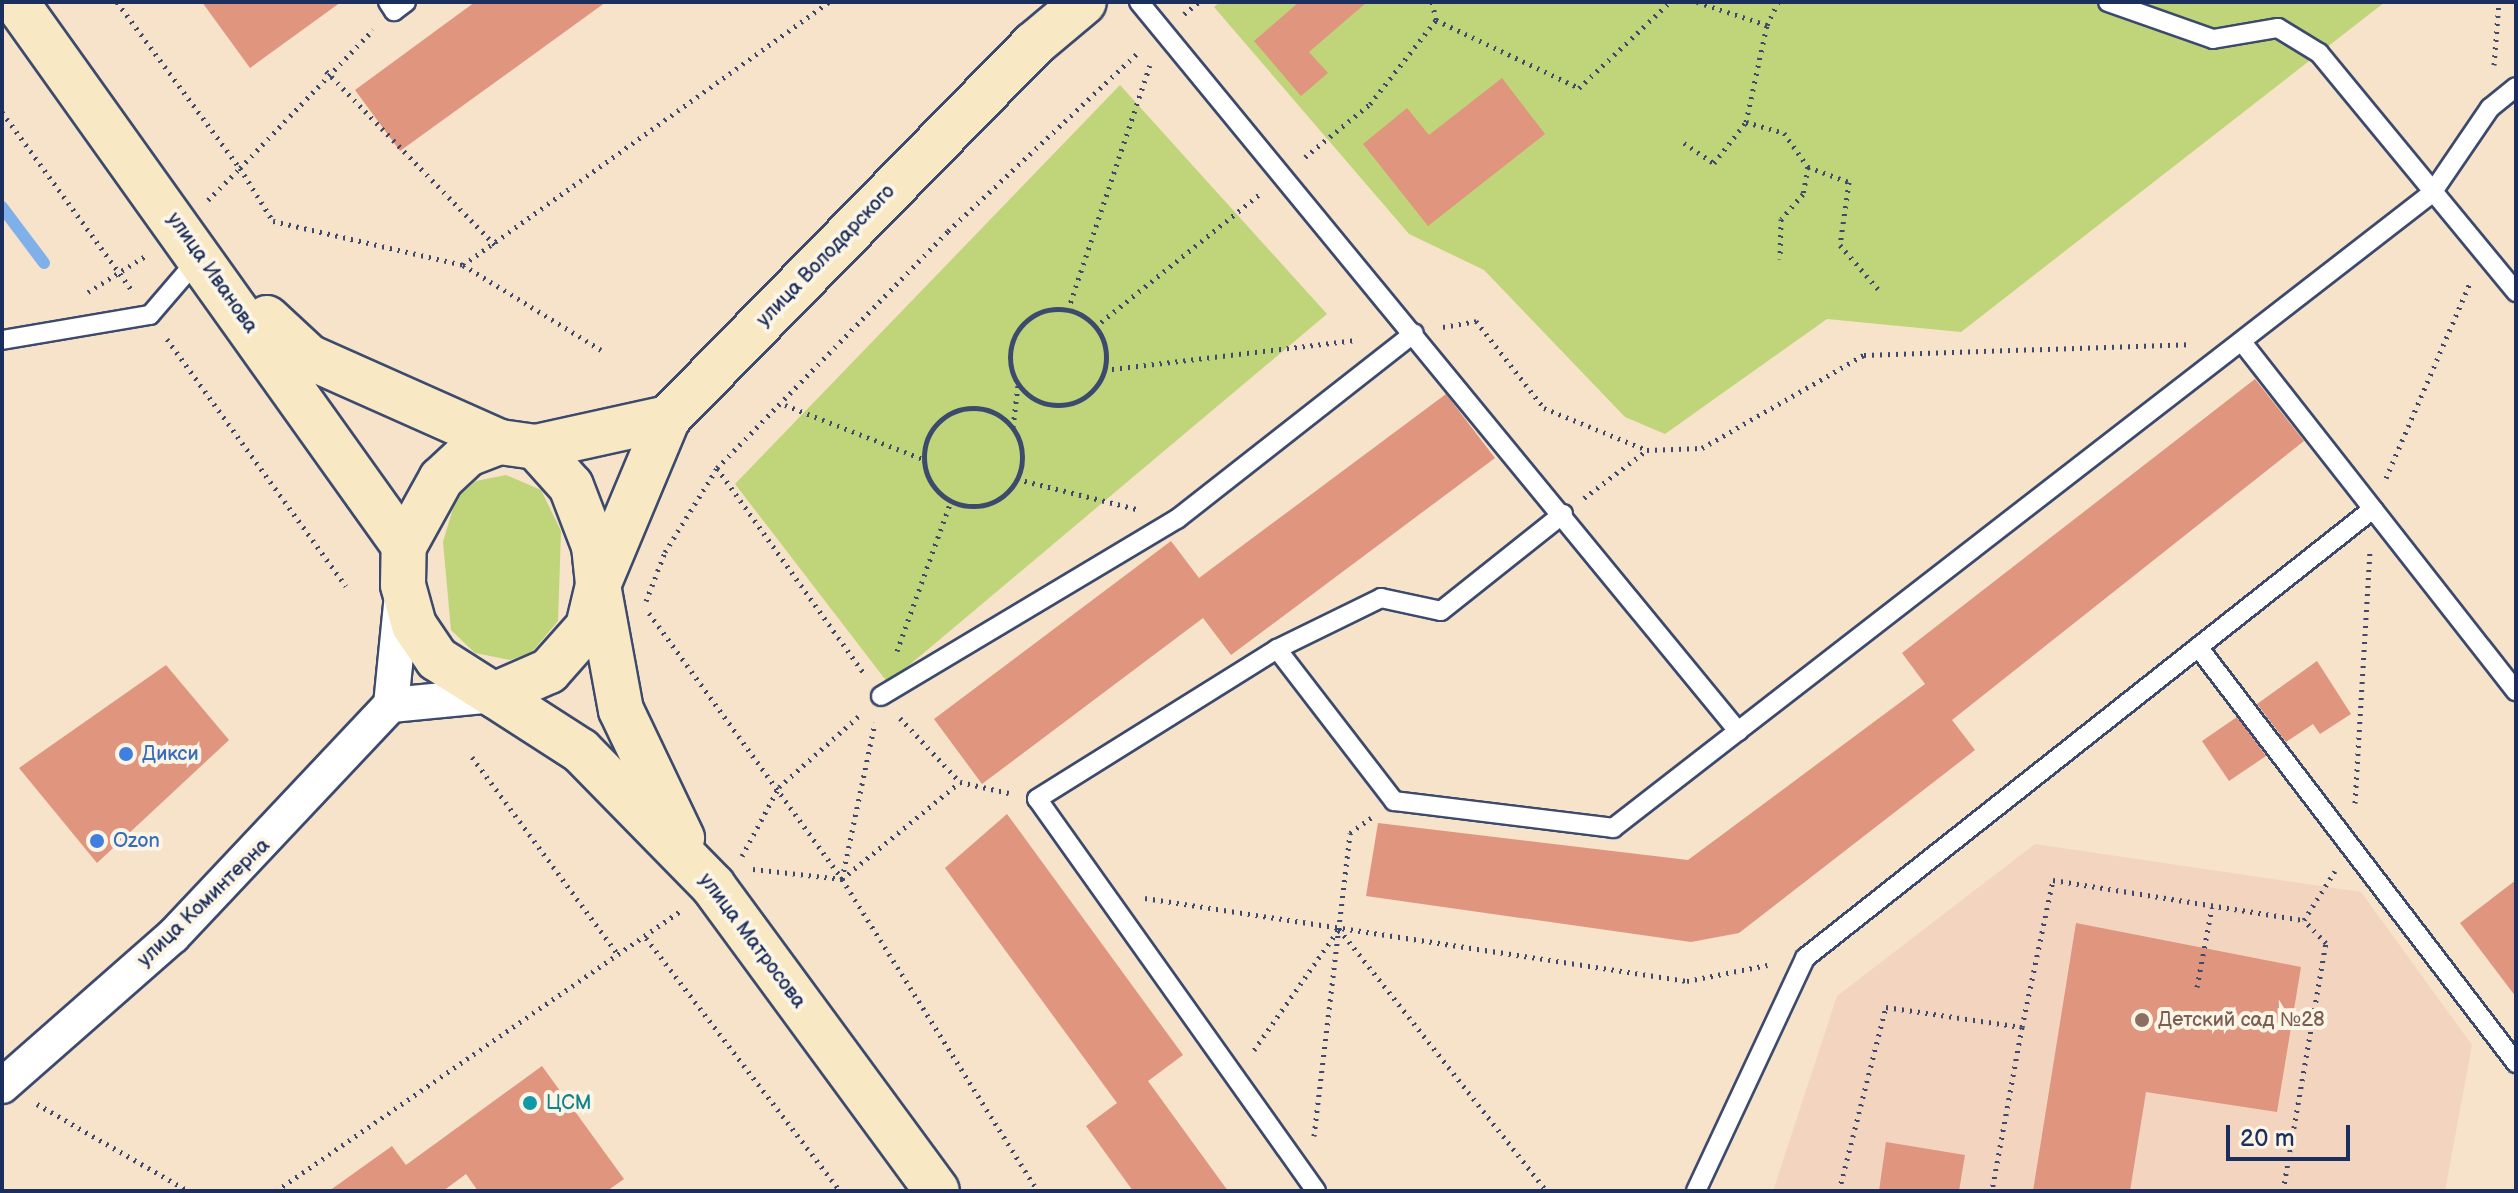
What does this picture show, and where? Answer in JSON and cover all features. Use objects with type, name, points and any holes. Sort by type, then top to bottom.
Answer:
[{"type":"street","name":"улица Иванова","points":[[16,2],[200,257],[404,566]]},
{"type":"street","name":"улица Володарского","points":[[668,418],[1034,44],[1084,2]]},
{"type":"street","points":[[200,257],[309,357],[518,444],[571,486],[594,546],[621,710],[706,878]]},
{"type":"street","points":[[668,418],[598,585],[588,627],[549,671],[494,695],[391,705],[404,566],[441,479],[468,454],[668,418]]},
{"type":"street","points":[[404,566],[414,625],[437,659],[494,695]]},
{"type":"street","name":"улица Матросова","points":[[494,695],[581,751],[706,878],[937,1191]]},
{"type":"street","name":"улица Коминтерна","points":[[3,1086],[173,936],[391,705]]},
{"type":"lane","points":[[1139,2],[1563,514],[1738,731]]},
{"type":"lane","points":[[2108,2],[2213,39],[2278,28],[2319,53],[2516,292]]},
{"type":"lane","points":[[1277,649],[1394,801],[1613,828],[2432,193],[2490,108],[2516,87]]},
{"type":"lane","points":[[2,340],[150,315],[200,257]]},
{"type":"lane","points":[[881,696],[1177,519],[1414,333]]},
{"type":"lane","points":[[2242,342],[2516,691]]},
{"type":"lane","points":[[1696,1191],[1805,958],[2373,509]]},
{"type":"lane","points":[[1312,1185],[1037,799],[1277,649],[1381,598],[1441,611],[1563,514]]},
{"type":"lane","points":[[2198,647],[2353,843],[2516,1063]]},
{"type":"path","points":[[117,2],[240,168],[326,71],[396,5]]},
{"type":"path","points":[[326,71],[496,246],[829,2]]},
{"type":"path","points":[[1038,1191],[842,879],[779,787],[644,607],[665,552],[717,468],[785,405],[948,231],[1161,31],[1199,2]]},
{"type":"path","points":[[1432,2],[1436,20]]},
{"type":"path","points":[[1436,20],[1579,88],[1670,2]]},
{"type":"path","points":[[1697,2],[1767,25]]},
{"type":"path","points":[[1684,143],[1714,163],[1746,122],[1767,25],[1778,2]]},
{"type":"path","points":[[2490,108],[2499,2]]},
{"type":"path","points":[[1095,327],[1370,104],[1436,20]]},
{"type":"path","points":[[1068,310],[1161,31]]},
{"type":"path","points":[[2,112],[346,586]]},
{"type":"path","points":[[1746,122],[1784,133],[1808,167],[1849,182],[1840,245],[1878,289]]},
{"type":"path","points":[[1780,259],[1781,219],[1803,194],[1808,167]]},
{"type":"path","points":[[463,265],[601,350]]},
{"type":"path","points":[[1013,428],[996,413],[960,409],[931,430],[923,459],[931,484],[951,501],[990,503],[1017,479],[1022,456],[1013,428],[1018,385],[1010,360],[1019,330],[1040,312],[1068,310],[1095,327],[1104,370],[1089,393],[1066,404],[1044,403],[1018,385]]},
{"type":"path","points":[[1104,370],[1414,333],[1476,321],[1544,408],[1647,450],[1702,448],[1864,355],[2242,342]]},
{"type":"path","points":[[785,405],[923,459]]},
{"type":"path","points":[[1563,514],[1647,450]]},
{"type":"path","points":[[717,468],[881,696],[960,782],[1037,799]]},
{"type":"path","points":[[1017,479],[1177,519]]},
{"type":"path","points":[[842,879],[881,696],[951,501]]},
{"type":"path","points":[[881,696],[779,787],[736,867],[842,879],[960,782]]},
{"type":"path","points":[[472,757],[618,954]]},
{"type":"path","points":[[1312,1185],[1350,833],[1394,801]]},
{"type":"path","points":[[2304,920],[2353,843]]},
{"type":"path","points":[[276,1191],[618,954],[646,938],[706,878]]},
{"type":"path","points":[[1992,1191],[2053,880],[2304,920],[2326,943],[2283,1191]]},
{"type":"path","points":[[1100,891],[1687,981],[1805,958]]},
{"type":"path","points":[[2197,987],[2212,907]]},
{"type":"path","points":[[1235,1077],[1339,929]]},
{"type":"path","points":[[1339,929],[1547,1191]]},
{"type":"path","points":[[646,938],[840,1191]]},
{"type":"path","points":[[1839,1191],[1886,1007],[2022,1027]]},
{"type":"path","points":[[3,1086],[188,1191]]},
{"type":"shaded area","name":"Детский сад №28","points":[[2035,844],[2361,892],[2472,1045],[2445,1191],[1773,1191],[1837,996]]},
{"type":"green space","points":[[1220,2],[2385,2],[1961,332],[1827,319],[1665,434],[1625,417],[1484,270],[1409,234],[1214,7]]},
{"type":"green space","points":[[1120,85],[1327,314],[888,683],[735,484]]},
{"type":"green space","points":[[506,475],[541,490],[561,531],[558,621],[531,653],[510,660],[475,653],[451,630],[443,542],[456,498],[476,481]]},
{"type":"building","points":[[202,2],[341,2],[250,68]]},
{"type":"building","points":[[475,2],[606,2],[400,151],[355,90]]},
{"type":"building","points":[[1299,2],[1367,2],[1309,52],[1328,73],[1301,96],[1254,41]]},
{"type":"building","points":[[1502,78],[1545,134],[1428,226],[1363,144],[1407,108],[1429,135]]},
{"type":"building","points":[[2255,379],[2304,441],[1952,720],[1975,750],[1739,933],[1691,942],[1366,896],[1378,823],[1688,860],[1925,684],[1902,653]]},
{"type":"building","points":[[1446,394],[1495,458],[1231,655],[1203,618],[982,784],[934,719],[1171,541],[1199,578]]},
{"type":"building","points":[[2317,661],[2351,714],[2320,734],[2313,724],[2286,742],[2257,704]]},
{"type":"building","name":"Дикси","points":[[166,665],[229,740],[97,863],[19,768]]},
{"type":"building","points":[[2237,717],[2266,756],[2229,781],[2202,741]]},
{"type":"building","points":[[1007,814],[1183,1055],[1148,1081],[1228,1191],[1133,1191],[1086,1126],[1117,1103],[945,868]]},
{"type":"building","points":[[2516,880],[2516,997],[2460,923]]},
{"type":"building","points":[[2076,923],[2301,967],[2277,1112],[2146,1092],[2130,1191],[2033,1191]]},
{"type":"building","name":"ЦСМ","points":[[542,1066],[624,1179],[607,1191],[478,1191],[466,1174],[443,1191],[329,1191],[392,1146],[406,1165]]},
{"type":"building","points":[[1886,1142],[1965,1155],[1959,1191],[1879,1191]]},
{"type":"waterway","points":[[2,207],[44,263]]},
{"type":"place","name":"Дикси","points":[[126,754]]},
{"type":"place","name":"Ozon","points":[[97,841]]},
{"type":"place","name":"Детский сад №28","points":[[2142,1020]]},
{"type":"place","name":"ЦСМ","points":[[530,1103]]}]
